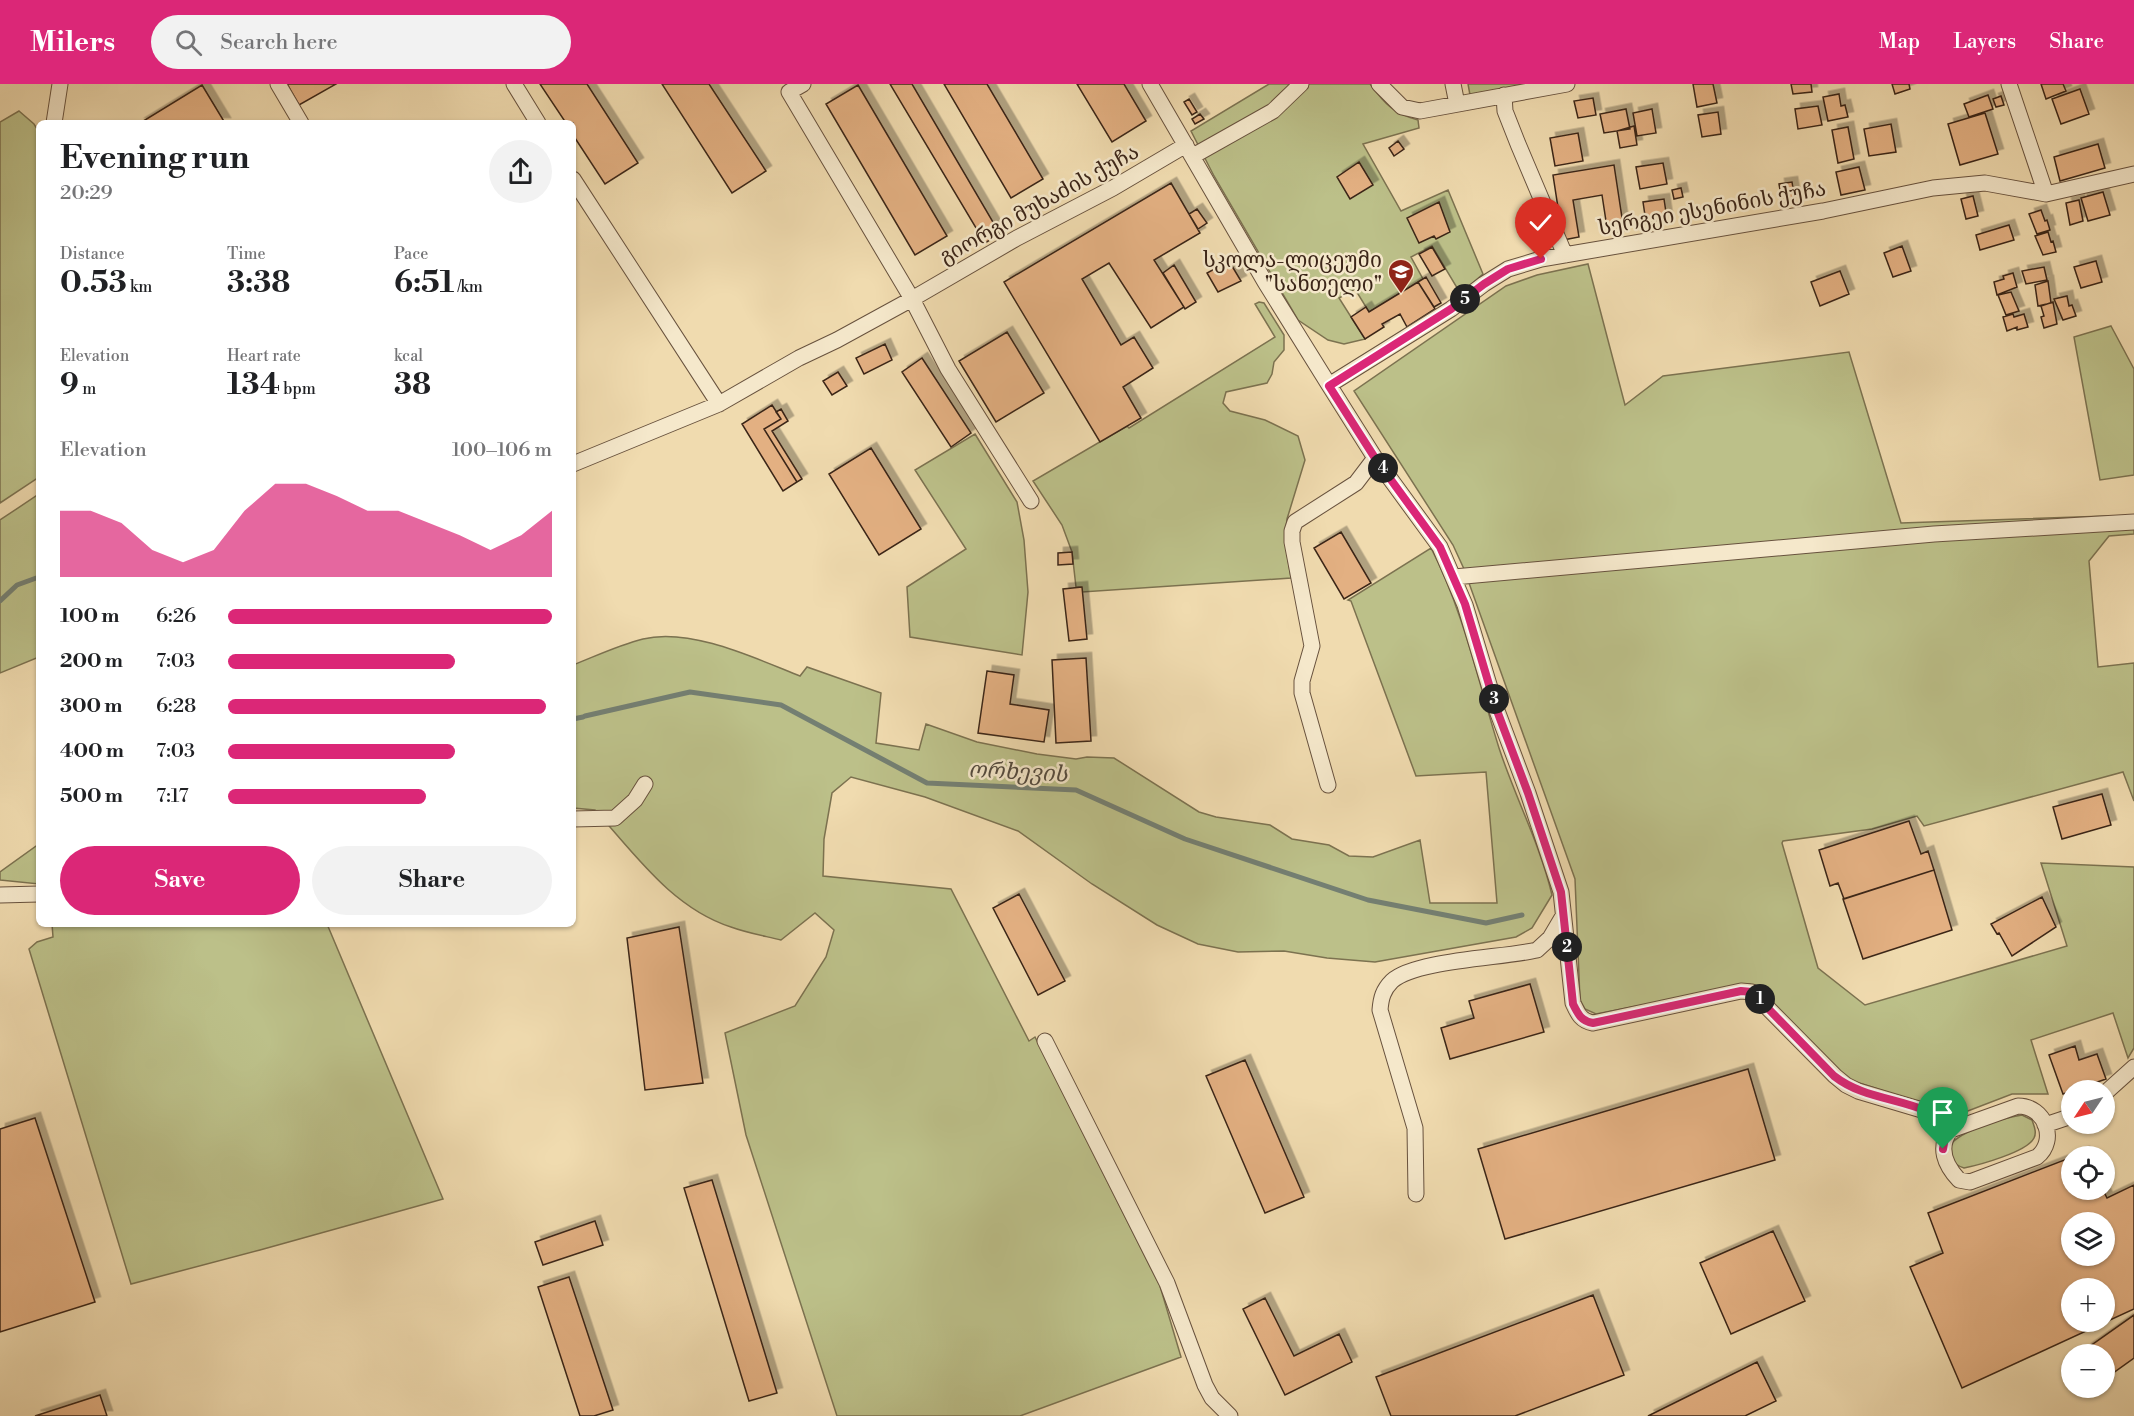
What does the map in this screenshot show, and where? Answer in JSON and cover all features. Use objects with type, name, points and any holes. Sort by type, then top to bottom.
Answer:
[{"type":"street","points":[[54,120],[60,84]]},
{"type":"street","points":[[278,84],[299,120]]},
{"type":"street","points":[[514,84],[536,120]]},
{"type":"street","points":[[803,84],[789,92],[912,299],[948,369],[1031,501]]},
{"type":"street","points":[[1150,84],[1329,386],[1375,458],[1440,547],[1454,577],[1465,604],[1496,708],[1528,793],[1561,892],[1573,1004],[1578,1014],[1585,1022],[1593,1023],[1741,991],[1752,992],[1834,1076],[1846,1085],[1858,1091],[1932,1113],[1951,1130]]},
{"type":"street","name":"გიორგი მუხაძის ქუჩა","points":[[576,463],[719,404],[799,358],[912,299],[1017,238],[1189,150],[1273,111],[1301,84]]},
{"type":"street","points":[[1379,84],[1402,107],[1420,111],[1567,84]]},
{"type":"street","points":[[1454,84],[1457,104]]},
{"type":"street","points":[[2009,84],[2046,194]]},
{"type":"street","points":[[1504,95],[1505,111],[1565,255]]},
{"type":"street","name":"სერგეი ესენინის ქუჩა","points":[[1329,386],[1451,309],[1508,269],[1541,259],[1738,226],[1961,184],[1985,183],[2046,194],[2134,174]]},
{"type":"street","points":[[576,184],[719,404]]},
{"type":"street","points":[[1328,785],[1302,693],[1302,681],[1312,646],[1292,542],[1292,531],[1295,522],[1356,483],[1375,458]]},
{"type":"street","points":[[1454,577],[1934,534],[2134,522]]},
{"type":"street","points":[[576,819],[615,818],[635,800],[645,784]]},
{"type":"street","points":[[0,895],[36,894]]},
{"type":"street","points":[[1416,1194],[1415,1128],[1380,1010],[1381,996],[1392,982],[1403,974],[1422,967],[1537,950],[1550,938],[1563,916]]},
{"type":"street","points":[[1046,1041],[1167,1283],[1205,1385],[1212,1398],[1230,1416]]},
{"type":"street","points":[[2115,1084],[2134,1067]]},
{"type":"street","points":[[2018,1106],[2026,1106],[2035,1110],[2042,1118],[2048,1143],[2037,1157],[1970,1182],[1959,1180],[1946,1161],[1943,1149],[1945,1137],[1951,1130],[2018,1106]]},
{"type":"street","points":[[2045,1125],[2061,1120]]},
{"type":"green space","points":[[1269,84],[1370,84],[1391,107],[1402,115],[1418,120],[1419,128],[1363,144],[1401,211],[1448,190],[1483,274],[1455,298],[1459,291],[1432,246],[1411,257],[1423,279],[1369,312],[1355,289],[1339,298],[1365,339],[1344,344],[1328,340],[1298,320],[1214,176],[1191,131]]},
{"type":"green space","points":[[1468,84],[1522,84],[1522,85],[1470,95]]},
{"type":"green space","points":[[19,111],[36,127],[36,479],[0,503],[0,122]]},
{"type":"green space","points":[[1588,264],[1625,405],[1663,376],[1849,352],[1901,523],[2107,516],[2134,527],[2134,534],[2109,536],[2089,561],[2098,667],[2134,663],[2134,801],[2123,772],[1924,826],[1917,816],[1872,829],[1783,841],[1782,843],[1818,968],[1865,1005],[2067,946],[2041,863],[2134,867],[2134,1048],[2128,1058],[2113,1013],[2031,1040],[2048,1094],[2012,1094],[1960,1114],[1945,1115],[1927,1105],[1847,1079],[1750,984],[1596,1014],[1585,1009],[1580,1000],[1575,879],[1464,569],[1453,545],[1354,391],[1506,286],[1537,275]]},
{"type":"green space","points":[[1264,303],[1284,335],[1284,350],[1274,362],[1272,374],[1267,383],[1226,392],[1223,403],[1230,411],[1265,420],[1298,436],[1305,460],[1287,519],[1285,541],[1291,578],[1082,592],[1081,587],[1076,587],[1072,552],[1062,525],[1033,481],[1127,426],[1129,428],[1275,337],[1255,304]]},
{"type":"green space","points":[[2111,326],[2134,369],[2134,475],[2100,480],[2074,337]]},
{"type":"green space","points":[[975,434],[1017,502],[1024,540],[1028,592],[1022,655],[910,637],[907,587],[966,549],[915,470]]},
{"type":"green space","points":[[36,496],[36,658],[0,673],[0,520]]},
{"type":"green space","points":[[1431,548],[1461,621],[1499,748],[1541,857],[1552,895],[1532,928],[1516,937],[1375,962],[1284,951],[1238,952],[1198,944],[1157,925],[1092,884],[1018,831],[925,797],[851,777],[832,793],[824,839],[823,876],[951,889],[1029,1041],[1035,1037],[1160,1286],[1181,1357],[1020,1416],[837,1416],[746,1135],[725,1033],[795,1006],[826,957],[834,930],[815,913],[781,940],[737,929],[710,918],[690,907],[656,878],[595,810],[576,808],[576,664],[625,644],[661,636],[681,637],[723,647],[800,676],[807,667],[881,693],[876,743],[919,750],[926,724],[977,742],[1037,754],[1076,759],[1114,758],[1199,812],[1216,817],[1270,825],[1292,839],[1329,845],[1349,856],[1373,857],[1420,840],[1430,903],[1497,903],[1486,772],[1416,776],[1351,601],[1348,600]]},
{"type":"green space","points":[[36,846],[36,884],[0,880],[0,872]]},
{"type":"green space","points":[[52,927],[328,927],[443,1199],[131,1284],[29,949],[37,942],[53,937]]},
{"type":"green space","points":[[2022,1115],[2032,1120],[2034,1127],[2035,1136],[2030,1143],[2002,1157],[1964,1168],[1954,1162],[1950,1145],[1964,1134],[2004,1119]]},
{"type":"building","points":[[287,84],[336,84],[299,105]]},
{"type":"building","points":[[540,84],[587,84],[638,163],[605,184],[576,140],[576,120],[564,120]]},
{"type":"building","points":[[662,84],[709,84],[766,171],[732,193]]},
{"type":"building","points":[[890,84],[912,84],[1000,234],[985,243]]},
{"type":"building","points":[[944,84],[987,84],[1043,179],[1011,198]]},
{"type":"building","points":[[1077,84],[1124,84],[1146,121],[1112,142]]},
{"type":"building","points":[[1693,84],[1713,84],[1717,103],[1697,107]]},
{"type":"building","points":[[1791,84],[1811,84],[1812,92],[1793,94]]},
{"type":"building","points":[[1892,84],[1909,84],[1910,89],[1895,94]]},
{"type":"building","points":[[2041,84],[2063,84],[2066,91],[2046,99]]},
{"type":"building","points":[[202,85],[223,120],[145,120]]},
{"type":"building","points":[[858,85],[947,236],[915,255],[826,104]]},
{"type":"building","points":[[2080,89],[2089,114],[2061,124],[2052,99]]},
{"type":"building","points":[[1839,94],[1841,106],[1845,105],[1848,117],[1828,121],[1823,97]]},
{"type":"building","points":[[1988,95],[1993,109],[1969,117],[1964,104]]},
{"type":"building","points":[[2001,96],[2004,105],[1996,107],[1993,99]]},
{"type":"building","points":[[1593,98],[1596,115],[1578,118],[1574,101]]},
{"type":"building","points":[[1189,99],[1197,112],[1192,115],[1184,102]]},
{"type":"building","points":[[1818,106],[1822,125],[1798,129],[1795,109]]},
{"type":"building","points":[[1626,109],[1630,129],[1604,133],[1600,114]]},
{"type":"building","points":[[1652,109],[1656,133],[1637,136],[1633,113]]},
{"type":"building","points":[[1718,112],[1721,134],[1702,137],[1698,115]]},
{"type":"building","points":[[1985,113],[1998,154],[1960,165],[1948,124]]},
{"type":"building","points":[[1200,114],[1204,119],[1195,124],[1192,119]]},
{"type":"building","points":[[1891,124],[1896,152],[1869,156],[1864,129]]},
{"type":"building","points":[[1634,126],[1637,145],[1620,148],[1617,131]]},
{"type":"building","points":[[1848,127],[1854,159],[1838,163],[1832,130]]},
{"type":"building","points":[[1578,133],[1583,161],[1555,166],[1550,138]]},
{"type":"building","points":[[1398,141],[1404,149],[1394,156],[1389,148]]},
{"type":"building","points":[[2098,144],[2105,168],[2060,181],[2054,157]]},
{"type":"building","points":[[1359,162],[1373,185],[1350,199],[1337,177]]},
{"type":"building","points":[[1663,163],[1667,184],[1640,189],[1636,167]]},
{"type":"building","points":[[1614,165],[1624,231],[1608,234],[1602,195],[1573,200],[1579,237],[1563,240],[1553,175]]},
{"type":"building","points":[[1859,167],[1865,190],[1841,195],[1836,172]]},
{"type":"building","points":[[1792,182],[1795,200],[1782,202],[1779,184]]},
{"type":"building","points":[[1171,183],[1200,233],[1154,260],[1184,307],[1151,328],[1109,263],[1082,279],[1121,345],[1134,337],[1153,368],[1123,387],[1141,418],[1100,442],[1004,282]]},
{"type":"building","points":[[1681,188],[1683,197],[1674,199],[1672,190]]},
{"type":"building","points":[[2103,192],[2110,215],[2088,221],[2081,198]]},
{"type":"building","points":[[1973,196],[1978,216],[1966,219],[1961,199]]},
{"type":"building","points":[[1664,199],[1667,219],[1646,222],[1643,202]]},
{"type":"building","points":[[2079,200],[2083,221],[2070,225],[2066,203]]},
{"type":"building","points":[[1439,202],[1450,232],[1436,239],[1434,236],[1419,243],[1407,218]]},
{"type":"building","points":[[1197,209],[1207,223],[1198,229],[1189,214]]},
{"type":"building","points":[[2041,210],[2050,230],[2037,234],[2029,214]]},
{"type":"building","points":[[2009,225],[2014,240],[1980,250],[1976,235]]},
{"type":"building","points":[[2048,232],[2056,252],[2043,255],[2035,236]]},
{"type":"building","points":[[1902,246],[1911,271],[1893,277],[1884,253]]},
{"type":"building","points":[[1432,247],[1445,269],[1432,276],[1419,254]]},
{"type":"building","points":[[1229,261],[1241,281],[1218,292],[1207,273]]},
{"type":"building","points":[[2096,261],[2102,282],[2081,288],[2074,267]]},
{"type":"building","points":[[1174,265],[1196,302],[1185,309],[1163,273]]},
{"type":"building","points":[[2044,267],[2047,280],[2026,284],[2022,271]]},
{"type":"building","points":[[1840,271],[1849,294],[1820,306],[1811,282]]},
{"type":"building","points":[[2013,273],[2017,287],[1997,295],[1994,282]]},
{"type":"building","points":[[1426,277],[1441,303],[1434,307],[1418,282]]},
{"type":"building","points":[[2048,281],[2051,303],[2038,306],[2035,285]]},
{"type":"building","points":[[1418,282],[1435,309],[1407,327],[1400,314],[1382,324],[1384,327],[1365,339],[1351,317],[1366,307],[1369,312]]},
{"type":"building","points":[[2011,292],[2019,311],[2006,315],[1998,295]]},
{"type":"building","points":[[2067,296],[2069,306],[2072,305],[2076,316],[2063,320],[2054,299]]},
{"type":"building","points":[[2053,302],[2057,324],[2044,328],[2041,306]]},
{"type":"building","points":[[2013,314],[2014,317],[2024,314],[2028,327],[2017,330],[2017,327],[2007,331],[2003,317]]},
{"type":"building","points":[[1007,332],[1044,393],[996,422],[959,361]]},
{"type":"building","points":[[885,344],[892,360],[864,374],[856,358]]},
{"type":"building","points":[[922,358],[971,433],[951,447],[902,372]]},
{"type":"building","points":[[838,372],[847,386],[832,395],[823,381]]},
{"type":"building","points":[[772,405],[781,419],[764,429],[797,482],[783,491],[742,424]]},
{"type":"building","points":[[781,409],[788,421],[772,431],[802,479],[797,482],[764,429],[781,419],[776,412]]},
{"type":"building","points":[[871,448],[921,529],[879,555],[829,474]]},
{"type":"building","points":[[1341,532],[1371,583],[1344,599],[1314,548]]},
{"type":"building","points":[[1072,552],[1073,564],[1058,565],[1058,553]]},
{"type":"building","points":[[1082,587],[1087,639],[1069,641],[1063,589]]},
{"type":"building","points":[[1086,658],[1091,741],[1056,743],[1052,660]]},
{"type":"building","points":[[987,671],[1014,675],[1010,704],[1049,710],[1044,742],[978,733]]},
{"type":"building","points":[[2102,794],[2111,825],[2062,839],[2053,807]]},
{"type":"building","points":[[1909,821],[1921,854],[1928,851],[1934,870],[1844,899],[1838,883],[1830,886],[1819,850]]},
{"type":"building","points":[[1934,870],[1952,930],[1863,959],[1843,899]]},
{"type":"building","points":[[1019,894],[1065,981],[1038,995],[993,908]]},
{"type":"building","points":[[2042,897],[2056,927],[2012,956],[1991,924]]},
{"type":"building","points":[[679,927],[703,1083],[645,1090],[627,938]]},
{"type":"building","points":[[1530,984],[1544,1032],[1450,1059],[1441,1028],[1474,1018],[1469,1001]]},
{"type":"building","points":[[2075,1046],[2079,1060],[2097,1054],[2106,1079],[2061,1080],[2061,1088],[2049,1055]]},
{"type":"building","points":[[1245,1060],[1304,1197],[1265,1213],[1206,1076]]},
{"type":"building","points":[[1748,1069],[1775,1160],[1505,1239],[1478,1149]]},
{"type":"building","points":[[35,1118],[95,1302],[0,1332],[0,1129]]},
{"type":"building","points":[[2061,1161],[2061,1200],[2115,1200],[2115,1194],[2134,1185],[2134,1309],[2115,1318],[2115,1278],[2061,1278],[2061,1332],[2084,1332],[1962,1388],[1910,1267],[1943,1253],[1928,1213]]},
{"type":"building","points":[[712,1180],[777,1393],[749,1401],[684,1188]]},
{"type":"building","points":[[595,1221],[603,1245],[543,1265],[535,1242]]},
{"type":"building","points":[[1773,1231],[1805,1301],[1731,1334],[1700,1263]]},
{"type":"building","points":[[569,1277],[613,1410],[594,1416],[580,1416],[538,1287]]},
{"type":"building","points":[[1593,1295],[1624,1375],[1515,1416],[1391,1416],[1376,1377]]},
{"type":"building","points":[[1265,1298],[1294,1356],[1339,1334],[1352,1362],[1285,1395],[1243,1309]]},
{"type":"building","points":[[2134,1315],[2134,1358],[2115,1372],[2115,1344],[2093,1344],[2110,1332],[2115,1332],[2115,1328]]},
{"type":"building","points":[[1757,1362],[1776,1401],[1745,1416],[1648,1416]]},
{"type":"building","points":[[100,1395],[107,1416],[35,1416]]},
{"type":"waterway","name":"ორხევის","points":[[0,601],[17,585],[36,578]]},
{"type":"waterway","name":"ორხევის","points":[[585,716],[690,692],[781,705],[927,783],[1076,790],[1185,839],[1368,900],[1486,923],[1522,915]]},
{"type":"waterway","name":"ორხევის","points":[[576,718],[583,717]]},
{"type":"place","name":"სკოლა-ლიცეუმი \"სანთელი\"","points":[[1401,295]]},
{"type":"route","points":[[1541,259],[1508,269],[1451,309],[1329,386],[1375,458],[1440,547],[1465,604],[1496,708],[1528,793],[1561,892],[1573,1004],[1585,1022],[1593,1023],[1741,991],[1752,992],[1834,1076],[1846,1085],[1858,1091],[1932,1113],[1951,1130],[1945,1137],[1943,1149]]}]
